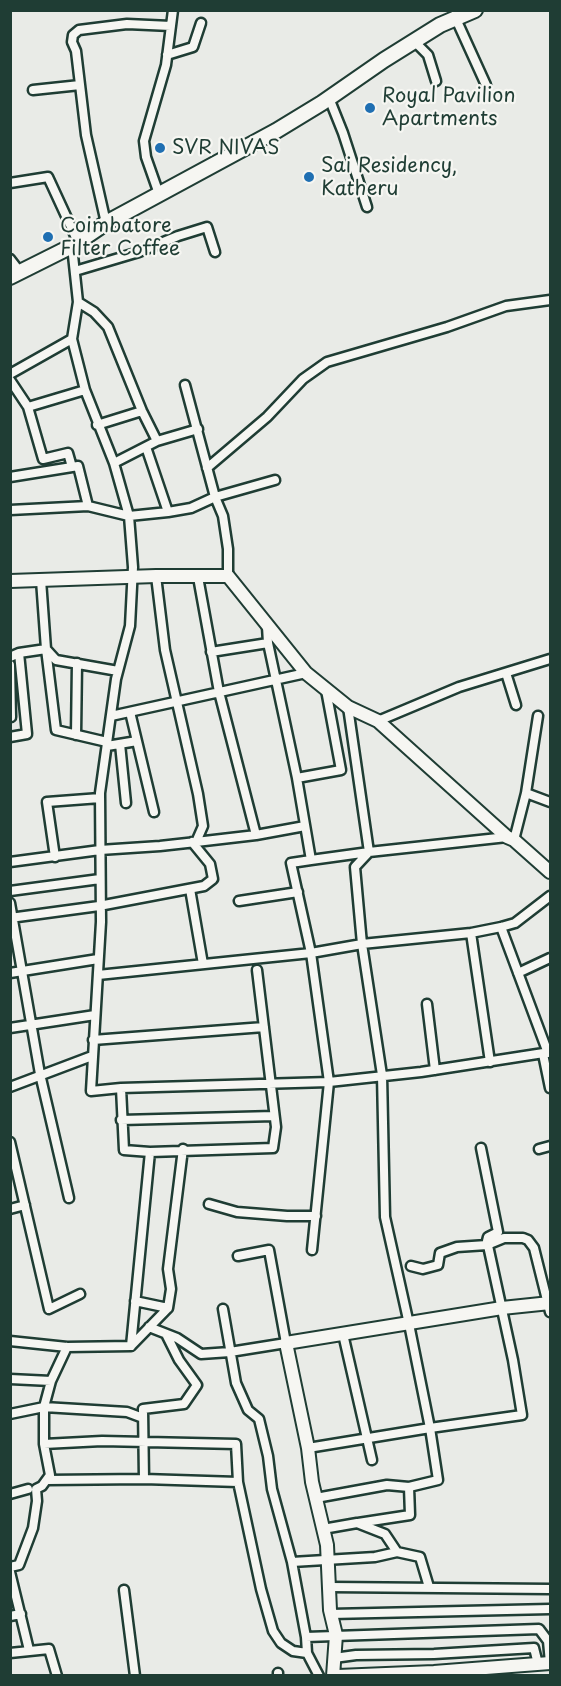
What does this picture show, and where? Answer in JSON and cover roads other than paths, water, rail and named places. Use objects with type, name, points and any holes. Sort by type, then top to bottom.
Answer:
[{"type":"main road","points":[[15,275],[75,244],[106,223],[201,174],[276,131],[414,41],[441,25],[475,10]]},
{"type":"main road","points":[[10,581],[132,576],[228,576],[306,673],[348,707],[378,721],[550,872]]},
{"type":"main road","points":[[544,1663],[434,1672],[336,1676],[334,1658],[336,1635],[331,1614],[327,1545],[312,1482],[308,1448],[286,1343],[502,1308],[550,1306]]},
{"type":"street","points":[[159,194],[146,157],[144,141],[167,55],[173,10]]},
{"type":"street","points":[[456,19],[486,85]]},
{"type":"street","points":[[167,55],[193,47],[201,23]]},
{"type":"street","points":[[106,223],[86,135],[76,51],[72,42],[73,35],[79,30],[127,24],[171,26]]},
{"type":"street","points":[[414,41],[429,55],[436,81]]},
{"type":"street","points":[[33,90],[80,85]]},
{"type":"street","points":[[329,98],[367,207]]},
{"type":"street","points":[[10,183],[48,177],[75,244],[78,302],[72,339],[85,390],[114,463],[129,516],[132,576],[130,626],[118,671],[100,798],[99,906],[101,922],[91,1091],[329,1082],[435,1070],[547,1053]]},
{"type":"street","points":[[75,271],[139,252],[177,236],[207,227],[216,252]]},
{"type":"street","points":[[10,259],[15,275]]},
{"type":"street","points":[[207,468],[267,417],[303,379],[327,362],[447,327],[506,306],[550,300]]},
{"type":"street","points":[[78,302],[94,312],[108,327],[142,411],[157,441]]},
{"type":"street","points":[[10,374],[72,339]]},
{"type":"street","points":[[10,380],[28,407],[43,459],[68,453],[72,467]]},
{"type":"street","points":[[185,385],[214,498],[223,516],[228,549],[228,576]]},
{"type":"street","points":[[28,407],[85,390]]},
{"type":"street","points":[[97,425],[142,411]]},
{"type":"street","points":[[114,463],[157,441],[198,429]]},
{"type":"street","points":[[146,447],[168,512]]},
{"type":"street","points":[[10,477],[78,466],[88,506]]},
{"type":"street","points":[[10,510],[88,506],[129,516],[168,512],[191,508],[214,498],[275,480]]},
{"type":"street","points":[[156,576],[165,650],[198,794],[202,826],[194,842]]},
{"type":"street","points":[[198,576],[219,692],[256,835]]},
{"type":"street","points":[[41,580],[46,649],[56,730],[107,744],[137,741]]},
{"type":"street","points":[[267,625],[268,643],[297,778],[311,860]]},
{"type":"street","points":[[211,652],[268,643]]},
{"type":"street","points":[[46,649],[56,660],[118,671]]},
{"type":"street","points":[[10,657],[19,652],[46,649]]},
{"type":"street","points":[[10,737],[27,734],[19,652]]},
{"type":"street","points":[[378,721],[459,687],[550,659]]},
{"type":"street","points":[[76,735],[77,663]]},
{"type":"street","points":[[10,665],[10,717]]},
{"type":"street","points":[[111,716],[306,673]]},
{"type":"street","points":[[506,673],[516,705]]},
{"type":"street","points":[[297,778],[340,770],[326,690]]},
{"type":"street","points":[[348,707],[369,852]]},
{"type":"street","points":[[130,712],[154,812]]},
{"type":"street","points":[[312,1250],[329,1082],[311,953],[291,863],[369,852],[510,838],[526,793],[538,716]]},
{"type":"street","points":[[120,744],[126,803]]},
{"type":"street","points":[[526,793],[550,802]]},
{"type":"street","points":[[55,857],[47,802],[100,798]]},
{"type":"street","points":[[10,862],[100,850],[256,835],[305,826]]},
{"type":"street","points":[[12,918],[99,906],[204,886],[213,879],[210,864],[194,842]]},
{"type":"street","points":[[316,1498],[387,1485],[409,1487],[438,1480],[410,1324],[385,1217],[382,1075],[362,944],[355,867],[369,852]]},
{"type":"street","points":[[10,891],[100,879]]},
{"type":"street","points":[[190,889],[203,964]]},
{"type":"street","points":[[239,901],[298,892]]},
{"type":"street","points":[[98,975],[311,953],[362,944],[471,933],[515,923],[550,896]]},
{"type":"street","points":[[10,903],[14,943],[22,971],[40,1074],[69,1198]]},
{"type":"street","points":[[501,927],[547,1053],[550,1088]]},
{"type":"street","points":[[471,933],[489,1062]]},
{"type":"street","points":[[10,973],[98,958]]},
{"type":"street","points":[[518,973],[550,958]]},
{"type":"street","points":[[121,1089],[124,1150],[150,1152],[183,1149],[273,1148],[276,1127],[256,970]]},
{"type":"street","points":[[427,1004],[435,1070]]},
{"type":"street","points":[[10,1028],[95,1015]]},
{"type":"street","points":[[93,1040],[264,1027]]},
{"type":"street","points":[[10,1087],[92,1056]]},
{"type":"street","points":[[121,1120],[274,1116]]},
{"type":"street","points":[[10,1142],[49,1309],[80,1294]]},
{"type":"street","points":[[539,1149],[550,1146]]},
{"type":"street","points":[[308,1448],[522,1415],[513,1360],[487,1245],[488,1237],[498,1232],[481,1148]]},
{"type":"street","points":[[10,1341],[67,1347],[131,1346],[168,1308],[171,1289],[168,1269],[183,1149]]},
{"type":"street","points":[[131,1346],[150,1152]]},
{"type":"street","points":[[209,1204],[237,1212],[316,1216]]},
{"type":"street","points":[[10,1209],[25,1205]]},
{"type":"street","points":[[411,1266],[423,1269],[438,1265],[440,1253],[457,1247],[487,1245],[504,1238],[515,1237],[528,1240],[534,1248],[550,1306]]},
{"type":"street","points":[[149,1327],[177,1338],[201,1354],[286,1343],[269,1250],[238,1256]]},
{"type":"street","points":[[135,1301],[168,1308]]},
{"type":"street","points":[[223,1309],[236,1383],[248,1410],[259,1419],[268,1456],[272,1489],[292,1562],[307,1653],[319,1676]]},
{"type":"street","points":[[144,1479],[143,1409],[184,1404],[197,1385],[179,1360],[166,1334]]},
{"type":"street","points":[[343,1334],[372,1460]]},
{"type":"street","points":[[10,1567],[19,1565],[33,1527],[36,1489],[42,1486],[50,1475],[44,1444],[44,1407],[51,1381],[67,1347]]},
{"type":"street","points":[[10,1379],[51,1381]]},
{"type":"street","points":[[10,1414],[44,1407],[127,1412],[143,1418]]},
{"type":"street","points":[[44,1444],[102,1441],[236,1444],[238,1482],[261,1589],[273,1631],[281,1643],[293,1651],[307,1653]]},
{"type":"street","points":[[47,1480],[144,1479],[238,1482]]},
{"type":"street","points":[[323,1529],[410,1515],[409,1487]]},
{"type":"street","points":[[10,1494],[28,1490]]},
{"type":"street","points":[[357,1524],[385,1534],[397,1552]]},
{"type":"street","points":[[292,1562],[375,1557],[397,1552],[420,1557],[429,1587]]},
{"type":"street","points":[[10,1572],[29,1650]]},
{"type":"street","points":[[330,1587],[550,1589]]},
{"type":"street","points":[[124,1590],[135,1676]]},
{"type":"street","points":[[331,1614],[550,1609]]},
{"type":"street","points":[[10,1616],[21,1614]]},
{"type":"street","points":[[306,1637],[539,1629],[549,1641],[544,1663]]},
{"type":"street","points":[[334,1658],[356,1655],[434,1654],[534,1648],[544,1663]]},
{"type":"street","points":[[10,1653],[49,1649],[57,1676]]},
{"type":"place","name":"Royal Pavilion Apartments","points":[[370,108]]},
{"type":"place","name":"SVR NIVAS","points":[[160,148]]},
{"type":"place","name":"Sai Residency, Katheru","points":[[309,177]]},
{"type":"place","name":"Coimbatore Filter Coffee","points":[[48,237]]}]
